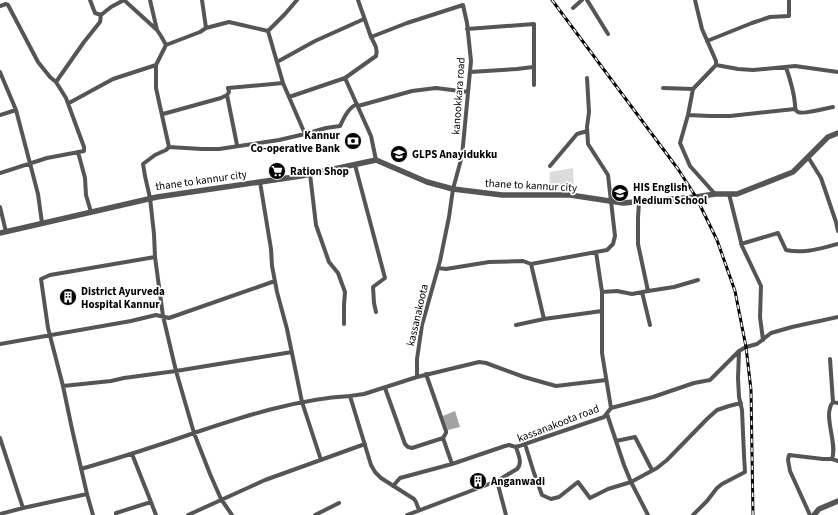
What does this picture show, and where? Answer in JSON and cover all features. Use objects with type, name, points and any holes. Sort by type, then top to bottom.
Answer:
[{"type":"street","points":[[0,6],[6,4],[10,0]]},
{"type":"street","points":[[90,0],[96,13],[101,15]]},
{"type":"street","points":[[56,82],[100,22],[101,15],[111,7],[124,0],[157,30],[166,46]]},
{"type":"street","points":[[150,0],[157,30]]},
{"type":"street","points":[[202,0],[206,28]]},
{"type":"street","points":[[268,31],[297,0]]},
{"type":"street","points":[[289,97],[345,78],[376,56],[376,45],[371,37],[358,0]]},
{"type":"street","points":[[573,8],[582,0]]},
{"type":"street","points":[[587,0],[608,34]]},
{"type":"street","points":[[695,0],[702,29],[716,60],[716,65],[693,89],[680,145],[690,166],[715,194]]},
{"type":"street","points":[[707,40],[770,17],[789,16],[789,0]]},
{"type":"street","points":[[0,173],[47,158],[84,151],[69,103],[56,82],[38,62],[8,5],[6,4]]},
{"type":"street","name":"kanookkara road","points":[[371,37],[407,23],[463,5],[471,61],[462,156],[453,189]]},
{"type":"street","points":[[277,62],[315,41],[364,19]]},
{"type":"street","points":[[169,147],[163,114],[156,88],[156,65],[166,46],[206,28],[229,22],[268,31]]},
{"type":"street","points":[[467,29],[534,24],[534,85]]},
{"type":"street","points":[[268,31],[289,97],[305,134]]},
{"type":"street","points":[[69,103],[113,79],[156,65]]},
{"type":"street","points":[[716,65],[753,70],[795,66],[838,72]]},
{"type":"street","points":[[470,72],[533,67]]},
{"type":"street","points":[[786,67],[793,93],[795,109]]},
{"type":"street","points":[[0,72],[16,110],[38,194],[42,223]]},
{"type":"street","points":[[345,78],[371,136],[376,160]]},
{"type":"street","points":[[438,268],[446,269],[489,262],[523,262],[531,264],[607,250],[613,244],[615,236],[608,175],[588,144],[587,131],[589,112],[587,78]]},
{"type":"street","points":[[237,145],[227,95],[228,88],[284,83]]},
{"type":"street","points":[[232,515],[221,499],[194,433],[176,371],[163,316],[155,257],[150,198],[144,164],[155,155],[169,147],[219,149],[237,145],[279,140],[340,126],[353,105],[412,91],[436,88],[468,92]]},
{"type":"street","points":[[663,88],[693,89]]},
{"type":"street","points":[[163,114],[227,95]]},
{"type":"street","points":[[688,115],[730,116],[795,109],[801,113],[833,107]]},
{"type":"street","points":[[0,115],[16,110]]},
{"type":"street","points":[[550,166],[576,134],[587,131]]},
{"type":"street","name":"thane to kannur city","points":[[0,233],[150,198],[310,174],[376,160],[427,182],[453,189],[502,195],[570,195],[623,203],[696,198],[715,194],[737,194],[793,172],[828,138],[838,133]]},
{"type":"street","points":[[78,152],[86,178],[86,195],[91,212]]},
{"type":"street","points":[[808,157],[821,178],[838,231]]},
{"type":"street","points":[[355,165],[385,278],[373,287],[376,312]]},
{"type":"street","points":[[310,174],[316,225],[329,262],[338,273],[345,292],[344,324]]},
{"type":"street","points":[[260,182],[275,281],[287,328],[302,402],[321,460]]},
{"type":"street","name":"kassanakoota","points":[[417,376],[417,359],[422,325],[438,268],[453,189]]},
{"type":"street","points":[[729,194],[742,244],[761,286],[760,317],[763,340]]},
{"type":"street","points":[[639,202],[638,244],[648,291]]},
{"type":"street","points":[[0,207],[6,232]]},
{"type":"street","points":[[742,244],[778,233],[786,250],[793,252],[804,252],[838,244]]},
{"type":"street","name":"kassanakoota road","points":[[408,515],[496,481],[517,469],[520,466],[520,462],[516,447],[604,417],[607,414],[611,408],[602,353],[602,292],[596,252]]},
{"type":"street","points":[[93,515],[48,328],[41,279],[50,275],[155,257]]},
{"type":"street","points":[[531,264],[544,319]]},
{"type":"street","points":[[602,292],[632,294],[698,280]]},
{"type":"street","points":[[0,344],[131,321],[156,315],[169,318],[275,281]]},
{"type":"street","points":[[642,292],[650,325]]},
{"type":"street","points":[[516,325],[544,319],[602,311]]},
{"type":"street","points":[[611,408],[653,397],[694,383],[710,380],[739,351],[757,344],[771,333],[838,317]]},
{"type":"street","points":[[693,515],[717,488],[746,472],[742,410],[739,397],[739,351]]},
{"type":"street","points":[[63,386],[88,384],[176,371],[292,352]]},
{"type":"street","points":[[830,359],[836,402],[831,405],[829,411],[833,445],[832,459]]},
{"type":"street","points":[[81,469],[132,454],[236,419],[302,402],[364,394],[417,376],[479,362],[556,386],[606,380]]},
{"type":"street","points":[[385,388],[405,444],[408,447],[412,448],[443,438],[446,431],[426,374]]},
{"type":"street","points":[[350,396],[364,444],[375,472],[381,478],[414,499],[419,510]]},
{"type":"street","points":[[526,444],[542,495],[551,499],[560,497],[578,482],[590,498],[608,489],[631,482],[652,470],[667,460],[706,420],[718,410],[740,403]]},
{"type":"street","points":[[607,414],[624,465],[648,515]]},
{"type":"street","points":[[616,441],[635,437],[652,470]]},
{"type":"street","points":[[0,438],[23,508]]},
{"type":"street","points":[[443,438],[452,464]]},
{"type":"street","points":[[188,515],[265,480],[364,444]]},
{"type":"street","points":[[393,486],[400,478],[452,464],[505,446],[509,445],[516,447]]},
{"type":"street","points":[[132,454],[156,515]]},
{"type":"street","points":[[810,515],[790,471],[788,460],[789,455],[823,460],[832,459],[838,461]]},
{"type":"street","points":[[496,481],[506,515]]},
{"type":"street","points":[[0,514],[87,494]]},
{"type":"street","points":[[814,515],[820,509],[838,501]]},
{"type":"street","points":[[116,515],[116,513],[151,502]]},
{"type":"street","points":[[315,515],[339,503]]},
{"type":"shaded area","points":[[573,168],[574,191],[549,190],[550,172]]},
{"type":"shaded area","points":[[455,411],[460,427],[448,430],[443,416]]},
{"type":"railway","points":[[552,0],[678,169],[696,197],[717,240],[735,291],[746,347],[751,390],[753,515]]},
{"type":"place","name":"Kannur Co-operative Bank","points":[[353,141]]},
{"type":"place","name":"GLPS Anayidukku","points":[[399,154]]},
{"type":"place","name":"Ration Shop","points":[[277,171]]},
{"type":"place","name":"HIS English Medium School","points":[[620,193]]},
{"type":"place","name":"District Ayurveda Hospital Kannur","points":[[68,297]]},
{"type":"place","name":"Anganwadi","points":[[478,481]]}]
